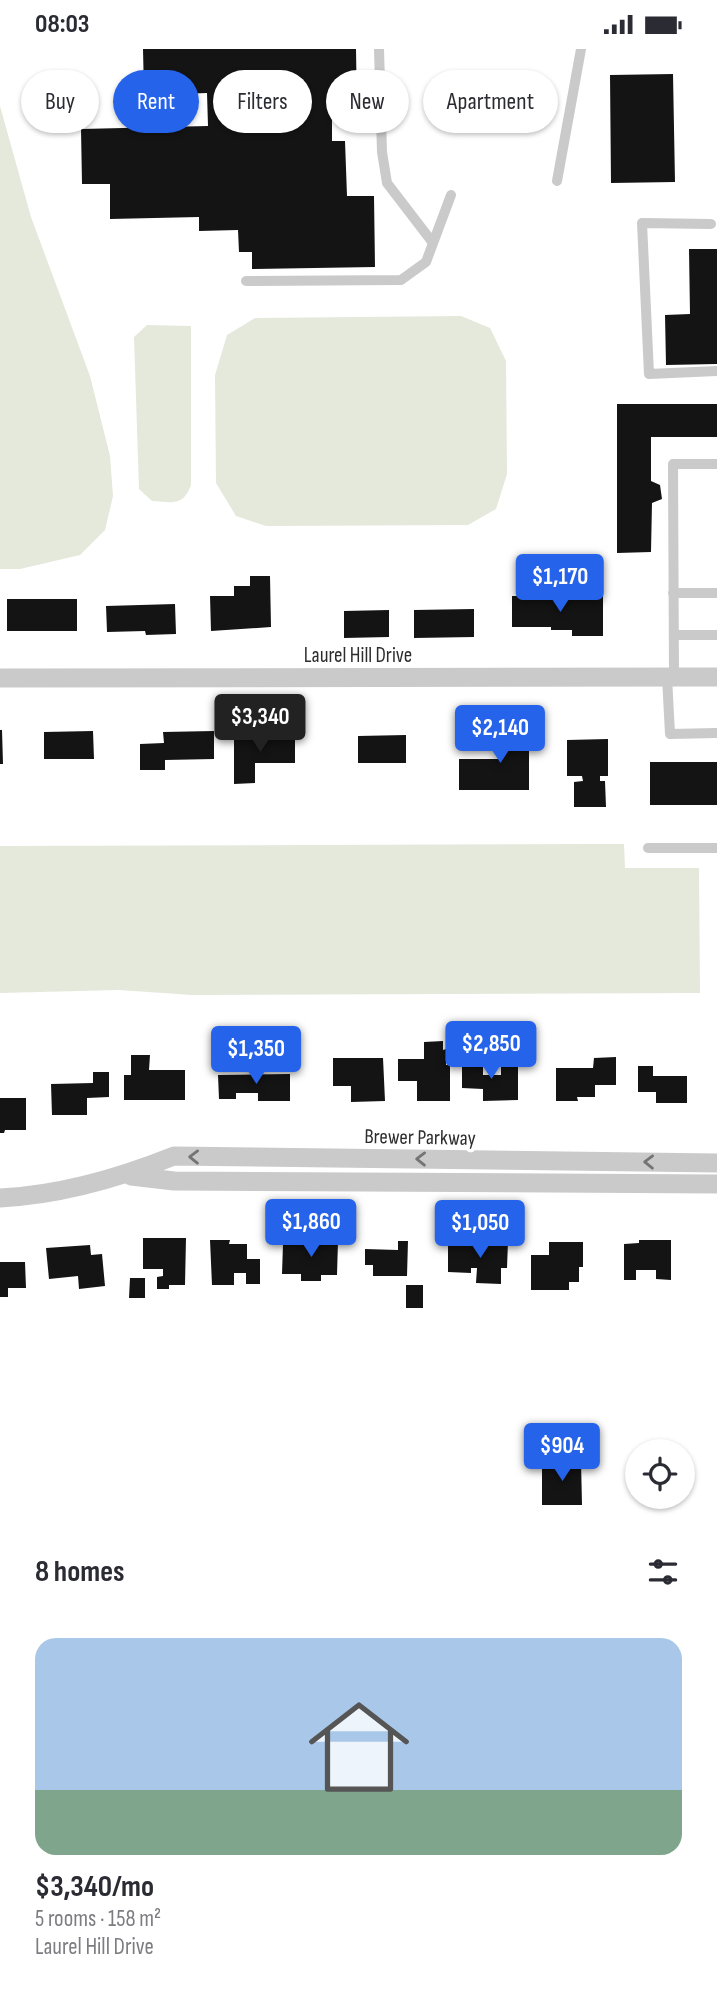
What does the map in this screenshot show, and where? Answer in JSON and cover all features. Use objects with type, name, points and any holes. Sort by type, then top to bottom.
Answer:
[{"type":"street","name":"Laurel Hill Drive","points":[[0,678],[717,677]]},
{"type":"street","name":"Brewer Parkway","points":[[0,1198],[58,1191],[126,1176],[174,1156],[717,1163]]},
{"type":"street","name":"Brewer Parkway","points":[[126,1176],[174,1181],[717,1184]]},
{"type":"lane","points":[[379,49],[382,152],[387,183],[433,243]]},
{"type":"lane","points":[[557,181],[581,49]]},
{"type":"lane","points":[[246,281],[401,279],[426,262],[450,195]]},
{"type":"lane","points":[[711,223],[642,223],[649,374],[717,371]]},
{"type":"lane","points":[[717,464],[673,464],[674,635],[670,734],[717,733]]},
{"type":"lane","points":[[673,593],[717,593]]},
{"type":"lane","points":[[674,635],[717,635]]},
{"type":"lane","points":[[648,848],[717,848]]},
{"type":"shaded area","points":[[0,106],[31,217],[90,376],[110,456],[113,496],[105,530],[80,555],[20,569],[0,569]]},
{"type":"shaded area","points":[[461,316],[490,328],[506,361],[507,474],[496,509],[468,525],[266,526],[236,516],[216,483],[215,375],[227,335],[255,318]]},
{"type":"shaded area","points":[[147,325],[191,326],[191,485],[184,497],[176,502],[152,501],[139,489],[134,337]]},
{"type":"shaded area","points":[[624,844],[625,868],[699,868],[700,993],[192,995],[119,990],[0,993],[0,846]]},
{"type":"building","points":[[143,49],[356,49],[356,70],[326,70],[326,133],[332,133],[332,141],[345,141],[347,196],[374,196],[375,267],[252,269],[252,252],[239,252],[238,230],[199,231],[199,217],[110,219],[110,184],[82,184],[81,133],[99,133],[99,129],[113,128],[113,133],[199,133],[199,126],[208,126],[207,93],[199,93],[199,70],[143,70]]},
{"type":"building","points":[[673,74],[675,182],[611,183],[610,75]]},
{"type":"building","points":[[689,249],[717,249],[717,364],[666,365],[665,315],[690,314]]},
{"type":"building","points":[[617,404],[717,404],[717,437],[651,437],[651,481],[660,485],[662,499],[652,503],[651,552],[617,553]]},
{"type":"building","points":[[250,576],[270,576],[271,627],[211,631],[210,596],[234,596],[234,586],[250,586]]},
{"type":"building","points":[[512,596],[603,596],[603,636],[572,636],[572,630],[551,630],[551,627],[512,627]]},
{"type":"building","points":[[7,599],[77,599],[77,631],[7,631]]},
{"type":"building","points":[[175,604],[176,634],[146,635],[145,631],[107,632],[106,606]]},
{"type":"building","points":[[474,609],[474,637],[414,638],[414,610]]},
{"type":"building","points":[[389,610],[389,637],[344,638],[344,611]]},
{"type":"building","points":[[499,727],[529,727],[529,790],[459,790],[459,759],[499,759]]},
{"type":"building","points":[[2,730],[3,764],[0,764]]},
{"type":"building","points":[[93,731],[94,759],[44,759],[44,732]]},
{"type":"building","points":[[214,731],[214,759],[165,760],[165,770],[140,770],[140,744],[164,743],[163,732]]},
{"type":"building","points":[[234,735],[295,735],[295,763],[255,763],[255,783],[234,784]]},
{"type":"building","points":[[406,735],[406,763],[358,763],[358,736]]},
{"type":"building","points":[[608,739],[608,776],[600,776],[600,781],[605,781],[606,807],[574,807],[574,782],[583,781],[582,776],[567,776],[567,740]]},
{"type":"building","points":[[650,762],[717,762],[717,805],[650,805]]},
{"type":"building","points":[[443,1041],[446,1065],[450,1065],[450,1101],[417,1101],[417,1081],[398,1081],[398,1059],[424,1059],[424,1042]]},
{"type":"building","points":[[131,1055],[150,1055],[149,1070],[185,1070],[185,1100],[124,1100],[124,1075],[131,1075]]},
{"type":"building","points":[[616,1057],[616,1085],[595,1085],[595,1097],[577,1097],[578,1101],[556,1101],[556,1068],[593,1068],[594,1058]]},
{"type":"building","points":[[333,1058],[383,1058],[385,1101],[351,1102],[351,1086],[333,1086]]},
{"type":"building","points":[[462,1059],[483,1059],[483,1075],[501,1075],[501,1066],[518,1066],[518,1100],[483,1101],[483,1089],[462,1088]]},
{"type":"building","points":[[638,1066],[653,1066],[653,1076],[687,1076],[687,1103],[656,1103],[656,1092],[638,1092]]},
{"type":"building","points":[[93,1072],[109,1072],[109,1097],[87,1098],[87,1115],[52,1115],[51,1084],[93,1083]]},
{"type":"building","points":[[290,1074],[290,1101],[258,1101],[258,1093],[236,1093],[236,1099],[219,1099],[218,1075]]},
{"type":"building","points":[[0,1098],[26,1098],[26,1130],[5,1130],[0,1133]]},
{"type":"building","points":[[143,1238],[186,1238],[185,1285],[169,1285],[169,1289],[157,1289],[157,1277],[163,1276],[163,1269],[143,1269]]},
{"type":"building","points":[[210,1240],[230,1240],[229,1244],[247,1244],[247,1259],[260,1259],[260,1284],[246,1284],[246,1273],[234,1273],[234,1285],[212,1285]]},
{"type":"building","points":[[304,1240],[338,1241],[337,1275],[321,1275],[321,1281],[301,1281],[301,1274],[282,1274],[283,1244],[304,1244]]},
{"type":"building","points":[[470,1240],[508,1241],[507,1268],[501,1268],[501,1284],[476,1283],[477,1268],[471,1268],[471,1273],[448,1272],[448,1245],[469,1246]]},
{"type":"building","points":[[639,1240],[671,1240],[671,1280],[656,1279],[656,1270],[636,1270],[636,1280],[624,1280],[624,1244],[639,1243]]},
{"type":"building","points":[[398,1241],[408,1241],[407,1276],[373,1276],[373,1265],[365,1265],[365,1249],[398,1250]]},
{"type":"building","points":[[549,1242],[583,1242],[583,1267],[579,1267],[579,1282],[569,1282],[569,1290],[531,1290],[531,1255],[549,1255]]},
{"type":"building","points":[[90,1245],[91,1255],[102,1254],[105,1286],[79,1289],[78,1276],[49,1279],[46,1248]]},
{"type":"building","points":[[0,1262],[25,1262],[26,1288],[8,1288],[8,1297],[0,1297]]},
{"type":"building","points":[[130,1278],[145,1278],[145,1298],[129,1298]]},
{"type":"building","points":[[406,1285],[423,1285],[423,1308],[406,1308]]},
{"type":"building","points":[[542,1460],[581,1460],[582,1505],[542,1505]]}]
